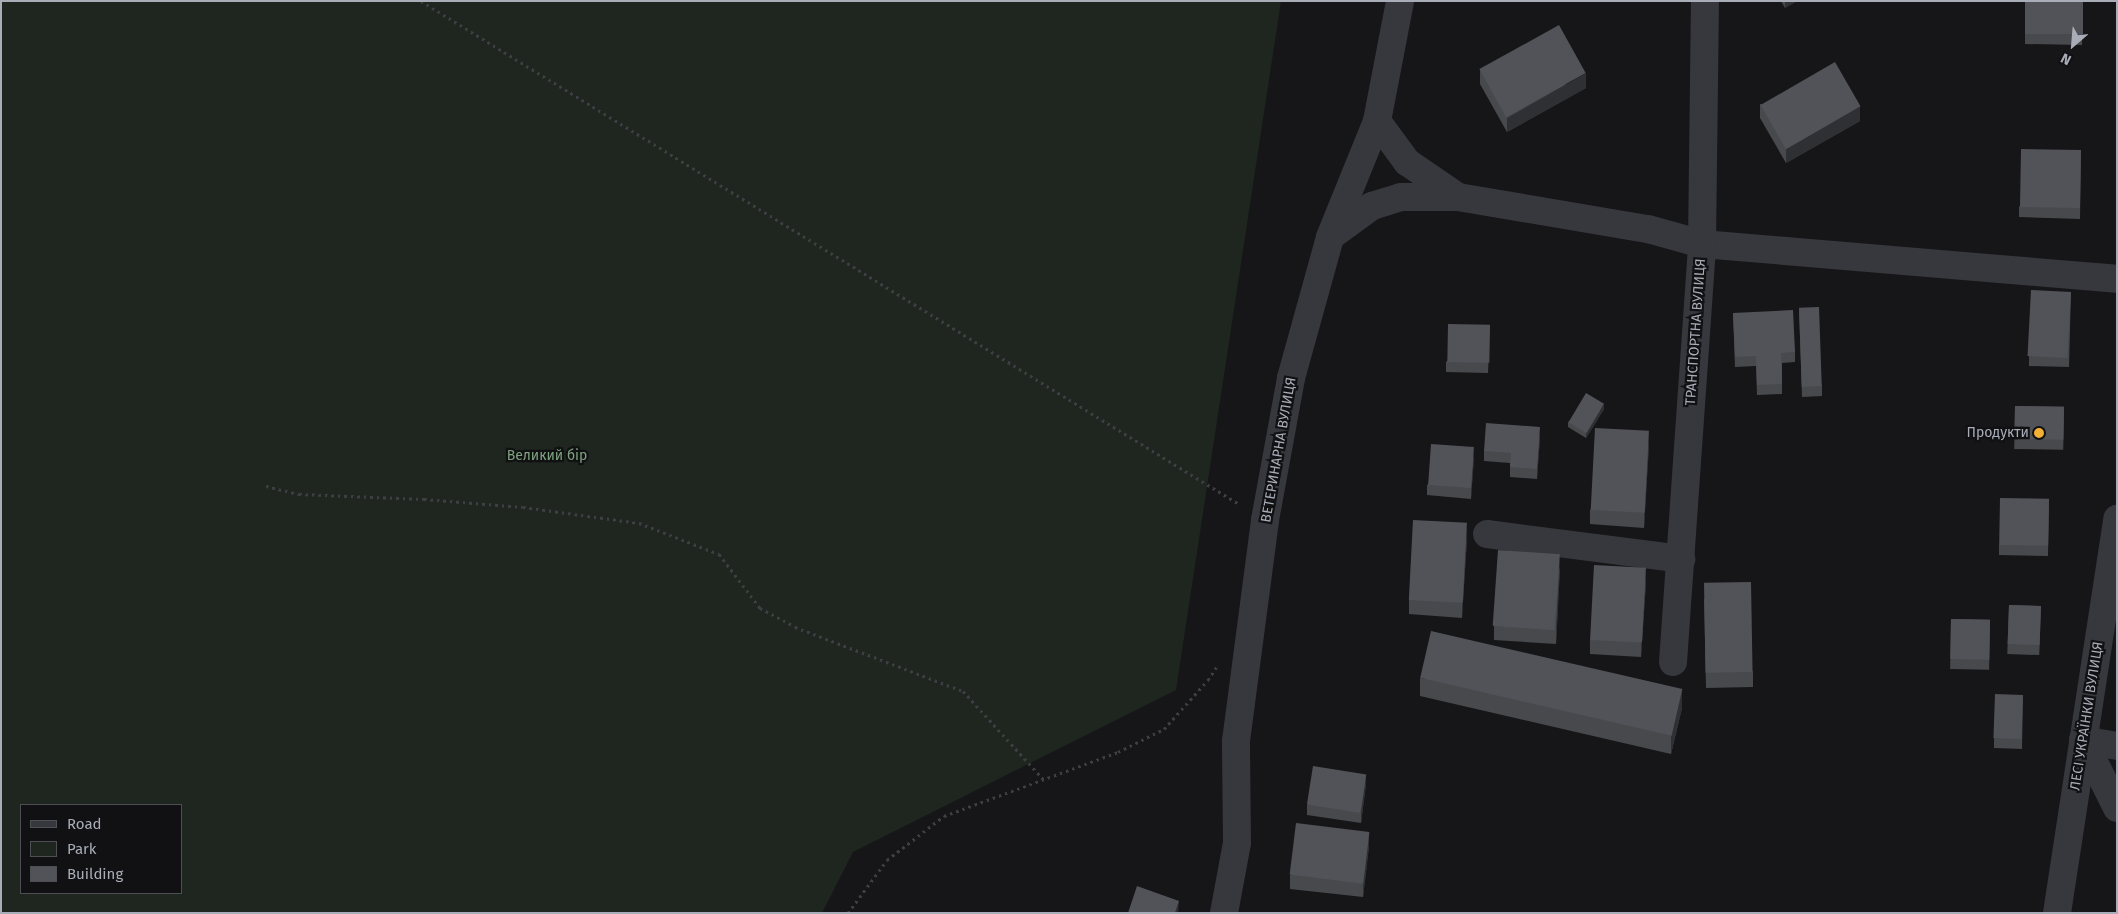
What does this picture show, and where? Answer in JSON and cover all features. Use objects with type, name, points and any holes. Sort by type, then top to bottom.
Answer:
[{"type":"street","name":"ВЕТЕРИНАРНА ВУЛИЦЯ","points":[[1224,913],[1237,843],[1236,741],[1265,520],[1291,378],[1330,237],[1377,121],[1400,1]]},
{"type":"street","name":"ТРАНСПОРТНА ВУЛИЦЯ","points":[[1673,662],[1702,244],[1705,1]]},
{"type":"street","points":[[1377,121],[1407,162],[1458,197]]},
{"type":"street","points":[[1330,237],[1372,206],[1401,197],[1458,197],[1648,230],[1702,244],[2117,279]]},
{"type":"street","name":"ЛЕСІ УКРАЇНКИ ВУЛИЦЯ","points":[[2057,913],[2117,519]]},
{"type":"street","points":[[1487,534],[1681,559]]},
{"type":"street","points":[[2082,740],[2117,746]]},
{"type":"street","points":[[2082,740],[2117,808]]},
{"type":"path","points":[[421,1],[1265,520]]},
{"type":"path","points":[[266,486],[300,494],[424,499],[523,507],[639,522],[719,554],[760,608],[795,627],[963,691],[1043,779]]},
{"type":"path","points":[[848,913],[887,860],[944,816],[1118,752],[1164,729],[1208,680],[1218,664]]},
{"type":"green space","name":"Великий бір","points":[[1,1],[1281,1],[1176,690],[853,852],[822,913],[1,913]]},
{"type":"building","points":[[2025,1],[2083,1],[2083,34],[2025,34]]},
{"type":"building","points":[[1559,25],[1586,73],[1506,117],[1479,69]]},
{"type":"building","points":[[1835,62],[1860,106],[1786,149],[1761,105]]},
{"type":"building","points":[[2021,149],[2081,150],[2080,208],[2020,207]]},
{"type":"building","points":[[2031,290],[2071,292],[2067,358],[2028,356]]},
{"type":"building","points":[[1819,307],[1822,386],[1802,387],[1799,308]]},
{"type":"building","points":[[1793,310],[1795,352],[1781,353],[1782,384],[1757,385],[1756,356],[1735,357],[1733,313]]},
{"type":"building","points":[[1448,324],[1490,325],[1489,363],[1447,362]]},
{"type":"building","points":[[1586,393],[1604,404],[1586,433],[1568,422]]},
{"type":"building","name":"Продукти","points":[[2015,406],[2064,407],[2063,440],[2014,439]]},
{"type":"building","points":[[1486,423],[1540,427],[1537,469],[1510,467],[1511,453],[1484,451]]},
{"type":"building","points":[[1595,428],[1649,431],[1645,513],[1591,510]]},
{"type":"building","points":[[1431,444],[1474,447],[1471,488],[1428,485]]},
{"type":"building","points":[[2000,498],[2049,499],[2048,546],[1999,545]]},
{"type":"building","points":[[1413,520],[1467,523],[1463,603],[1409,600]]},
{"type":"building","points":[[1498,550],[1560,554],[1555,630],[1493,626]]},
{"type":"building","points":[[1594,565],[1646,568],[1642,643],[1590,640]]},
{"type":"building","points":[[1751,582],[1753,672],[1706,673],[1704,583]]},
{"type":"building","points":[[2009,605],[2041,606],[2040,645],[2008,644]]},
{"type":"building","points":[[1951,619],[1990,620],[1989,660],[1950,659]]},
{"type":"building","points":[[1431,631],[1682,689],[1672,736],[1420,678]]},
{"type":"building","points":[[1995,694],[2023,695],[2021,739],[1993,738]]},
{"type":"building","points":[[1313,766],[1366,774],[1360,813],[1307,805]]},
{"type":"building","points":[[1296,823],[1369,832],[1363,884],[1290,875]]},
{"type":"building","points":[[1137,886],[1179,901],[1175,913],[1128,913]]},
{"type":"place","name":"Продукти","points":[[2039,433]]}]
